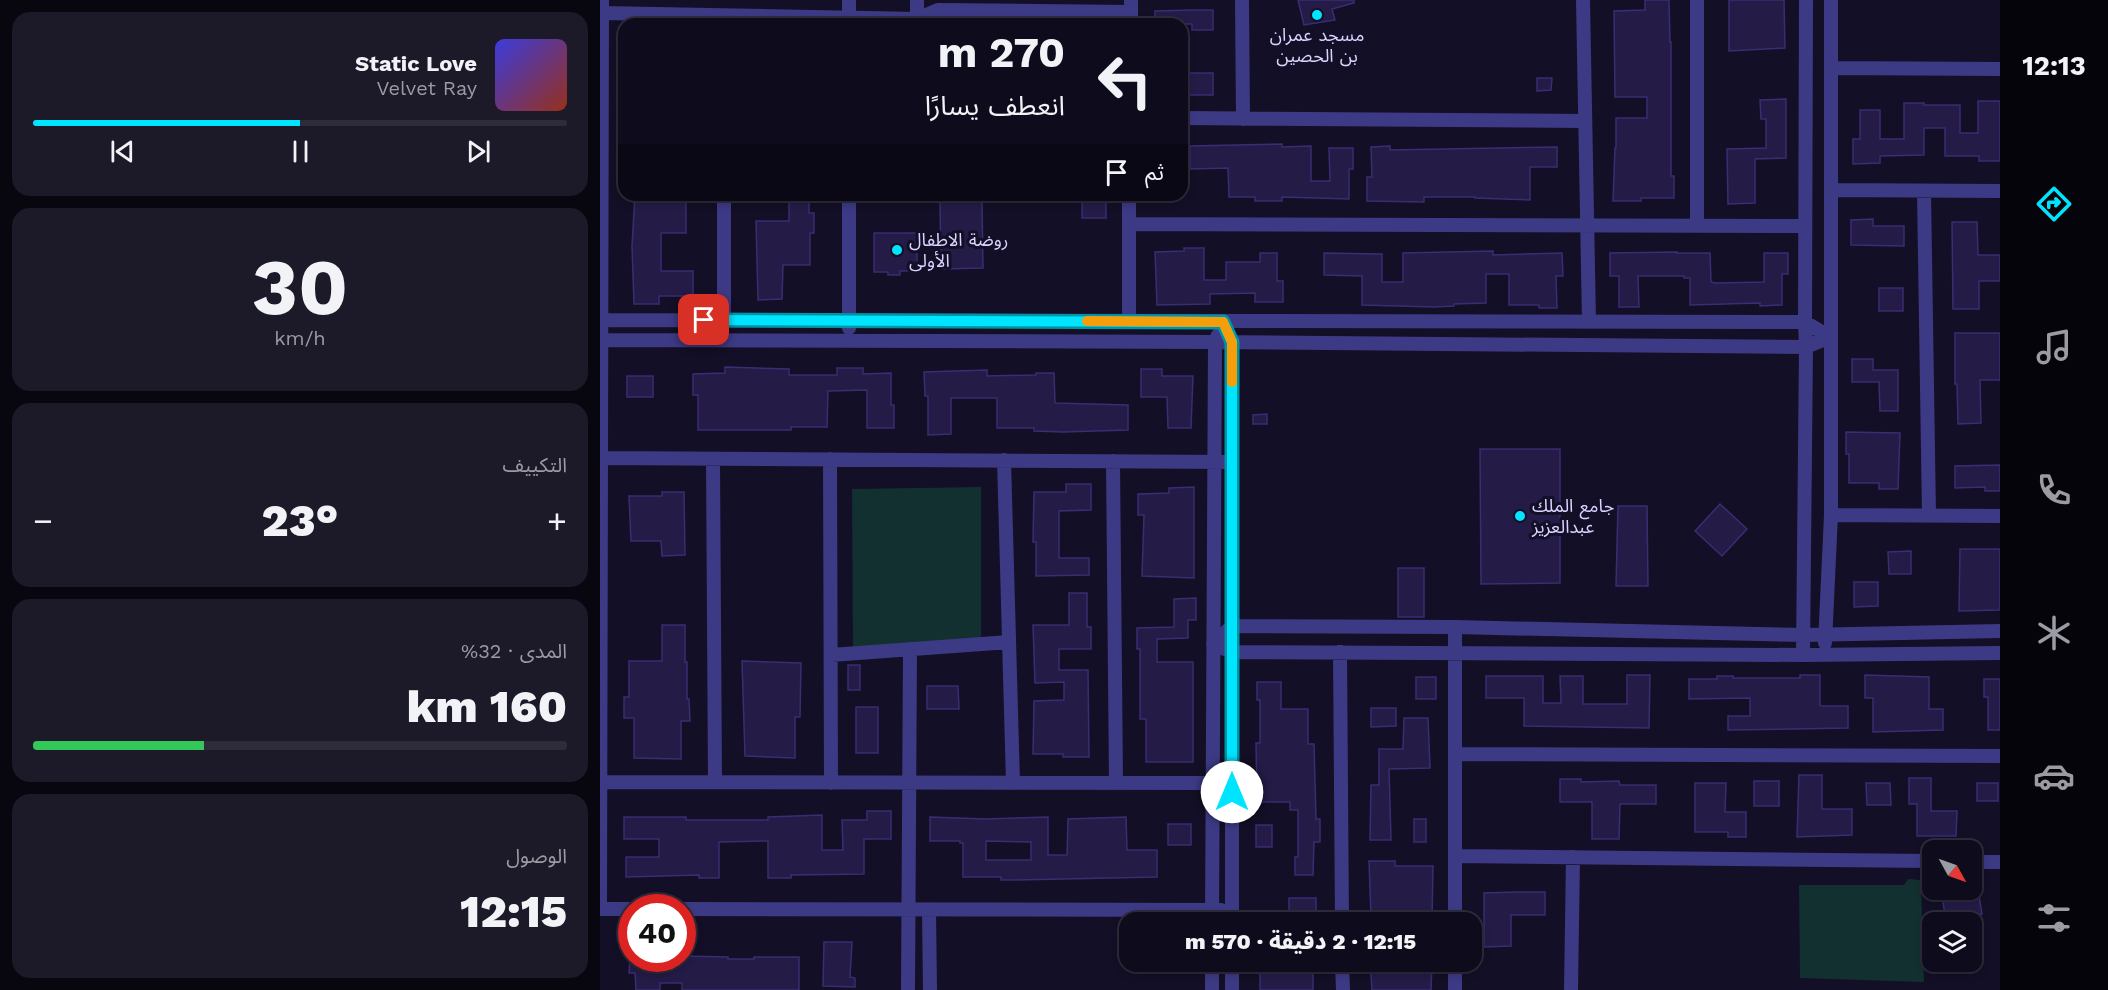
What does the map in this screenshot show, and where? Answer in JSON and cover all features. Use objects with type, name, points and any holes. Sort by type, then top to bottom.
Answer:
[{"type":"street","points":[[849,0],[849,18]]},
{"type":"street","points":[[917,0],[917,18]]},
{"type":"street","points":[[1242,0],[1243,119]]},
{"type":"street","points":[[1583,0],[1589,322]]},
{"type":"street","points":[[1697,0],[1697,226]]},
{"type":"street","points":[[1803,655],[1806,0]]},
{"type":"street","points":[[1825,654],[1831,515],[1831,0]]},
{"type":"street","points":[[618,909],[600,909],[602,7],[704,18]]},
{"type":"street","points":[[919,18],[938,10],[1131,12]]},
{"type":"street","points":[[1831,68],[2000,69]]},
{"type":"street","points":[[1188,118],[1585,121]]},
{"type":"street","points":[[1831,190],[2000,190]]},
{"type":"street","points":[[1924,190],[1929,516]]},
{"type":"street","points":[[723,201],[724,321]]},
{"type":"street","points":[[849,201],[849,341]]},
{"type":"street","points":[[1129,201],[1129,321]]},
{"type":"street","points":[[1129,224],[1805,226]]},
{"type":"street","points":[[601,320],[1805,322],[1830,337]]},
{"type":"street","points":[[1212,912],[1215,342],[1223,322]]},
{"type":"street","points":[[1223,322],[1232,342],[1232,912]]},
{"type":"street","points":[[601,340],[1806,346],[1830,337]]},
{"type":"street","points":[[601,458],[1232,462]]},
{"type":"street","points":[[713,459],[715,782]]},
{"type":"street","points":[[830,459],[831,783]]},
{"type":"street","points":[[1004,460],[1013,783]]},
{"type":"street","points":[[1113,461],[1116,783]]},
{"type":"street","points":[[1831,515],[2000,516]]},
{"type":"street","points":[[1213,644],[1232,627],[1455,627],[1804,635],[2000,631]]},
{"type":"street","points":[[1455,627],[1455,912]]},
{"type":"street","points":[[831,655],[1009,642]]},
{"type":"street","points":[[1213,644],[1232,652],[1803,655],[2000,653]]},
{"type":"street","points":[[908,990],[909,649]]},
{"type":"street","points":[[1340,652],[1342,912]]},
{"type":"street","points":[[1455,753],[2000,756]]},
{"type":"street","points":[[600,782],[1213,783]]},
{"type":"street","points":[[1455,856],[1922,861]]},
{"type":"street","points":[[1572,990],[1574,857]]},
{"type":"street","points":[[1982,862],[2000,862]]},
{"type":"street","points":[[696,909],[929,909],[1119,914]]},
{"type":"street","points":[[929,909],[930,990]]},
{"type":"street","points":[[1212,972],[1212,990]]},
{"type":"street","points":[[1232,972],[1232,990]]},
{"type":"street","points":[[1342,972],[1343,990]]},
{"type":"street","points":[[1455,972],[1455,990]]},
{"type":"green space","points":[[981,487],[981,640],[853,649],[852,489]]},
{"type":"green space","points":[[1908,879],[1921,880],[1924,982],[1800,978],[1799,885],[1904,885]]},
{"type":"building","name":"مسجد عمران بن الحصين","points":[[1298,0],[1354,0],[1354,3],[1332,9],[1335,20],[1304,25]]},
{"type":"building","points":[[1645,0],[1669,0],[1671,176],[1674,176],[1674,198],[1613,201],[1616,118],[1647,118],[1647,97],[1615,97],[1614,11],[1645,10]]},
{"type":"building","points":[[1729,0],[1784,0],[1785,48],[1729,51]]},
{"type":"building","points":[[1213,10],[1213,30],[1192,30],[1192,24],[1188,24],[1188,18],[1155,18],[1155,11]]},
{"type":"building","points":[[1188,73],[1213,73],[1213,95],[1188,95]]},
{"type":"building","points":[[1537,78],[1552,78],[1551,90],[1537,91]]},
{"type":"building","points":[[1786,99],[1786,158],[1755,159],[1755,203],[1728,204],[1727,149],[1766,148],[1766,119],[1761,119],[1760,100]]},
{"type":"building","points":[[1978,101],[2000,101],[2000,161],[1979,161],[1979,156],[1945,156],[1945,128],[1924,128],[1924,155],[1880,156],[1880,163],[1853,164],[1853,139],[1860,139],[1860,110],[1880,110],[1880,139],[1904,139],[1904,103],[1960,105],[1960,133],[1978,133]]},
{"type":"building","points":[[1282,144],[1282,147],[1311,146],[1311,181],[1330,181],[1329,148],[1353,148],[1353,169],[1349,169],[1349,199],[1282,197],[1282,201],[1255,201],[1255,197],[1229,197],[1228,168],[1190,169],[1190,146]]},
{"type":"building","points":[[1390,146],[1390,150],[1557,147],[1557,167],[1530,167],[1530,200],[1424,197],[1424,202],[1367,201],[1367,177],[1372,177],[1371,147]]},
{"type":"building","points":[[635,201],[686,201],[686,233],[661,233],[661,271],[693,271],[693,296],[659,296],[659,304],[634,304],[632,246]]},
{"type":"building","points":[[789,201],[809,201],[809,213],[814,213],[814,233],[810,233],[810,265],[783,265],[782,299],[758,300],[756,221],[789,221]]},
{"type":"building","points":[[982,201],[983,268],[941,269],[940,202]]},
{"type":"building","points":[[1082,201],[1106,201],[1106,218],[1082,218]]},
{"type":"building","points":[[1873,219],[1873,226],[1904,226],[1904,246],[1851,245],[1851,220]]},
{"type":"building","points":[[1952,222],[1977,222],[1978,255],[2000,255],[2000,281],[1979,281],[1979,309],[1953,309]]},
{"type":"building","points":[[874,233],[917,233],[917,271],[900,271],[900,275],[874,272]]},
{"type":"building","points":[[1184,248],[1204,248],[1204,280],[1226,280],[1226,262],[1260,262],[1260,253],[1277,253],[1277,281],[1283,281],[1283,302],[1255,302],[1255,293],[1210,294],[1210,304],[1157,305],[1155,252],[1184,251]]},
{"type":"building","points":[[1493,251],[1493,255],[1562,253],[1563,276],[1556,276],[1557,308],[1539,308],[1539,305],[1509,305],[1509,274],[1486,274],[1486,303],[1434,307],[1362,305],[1362,276],[1324,275],[1324,253],[1382,254],[1382,282],[1403,282],[1403,253]]},
{"type":"building","points":[[1610,253],[1710,253],[1711,282],[1715,283],[1764,282],[1764,253],[1788,253],[1788,274],[1782,274],[1782,305],[1760,306],[1760,303],[1690,305],[1690,278],[1638,276],[1639,307],[1619,307],[1619,276],[1610,276]]},
{"type":"building","points":[[1879,288],[1903,288],[1903,311],[1879,311]]},
{"type":"building","points":[[1955,333],[2000,333],[2000,380],[1980,380],[1981,423],[1958,424]]},
{"type":"building","points":[[1852,359],[1873,359],[1873,370],[1898,370],[1898,411],[1880,411],[1879,382],[1852,382]]},
{"type":"building","points":[[725,367],[789,369],[789,375],[837,375],[837,368],[863,368],[863,374],[891,373],[894,428],[867,428],[867,390],[828,391],[827,427],[791,427],[791,430],[698,430],[698,395],[693,395],[693,374],[725,373]]},
{"type":"building","points":[[1141,369],[1162,369],[1162,376],[1193,376],[1191,428],[1168,428],[1167,397],[1141,397]]},
{"type":"building","points":[[987,370],[987,376],[1054,373],[1055,403],[1128,405],[1128,430],[1063,432],[1034,431],[1034,428],[997,428],[997,398],[951,398],[951,434],[928,435],[928,396],[925,396],[924,372]]},
{"type":"building","points":[[627,376],[653,376],[653,397],[627,397]]},
{"type":"building","points":[[1267,414],[1267,424],[1253,424],[1253,415]]},
{"type":"building","points":[[1846,432],[1900,433],[1898,489],[1879,489],[1879,483],[1849,483]]},
{"type":"building","name":"جامع الملك عبدالعزيز","points":[[1480,449],[1560,449],[1560,583],[1481,584]]},
{"type":"building","points":[[2000,465],[2000,491],[1985,491],[1985,487],[1955,488],[1955,466]]},
{"type":"building","points":[[1066,484],[1091,484],[1091,510],[1059,511],[1059,558],[1089,558],[1089,575],[1036,576],[1036,542],[1033,542],[1034,492],[1066,492]]},
{"type":"building","points":[[1194,487],[1194,578],[1142,576],[1144,515],[1138,515],[1138,494],[1169,493],[1169,488]]},
{"type":"building","points":[[662,492],[684,492],[685,555],[662,556],[661,541],[631,541],[629,496],[662,496]]},
{"type":"building","points":[[1720,504],[1747,529],[1722,556],[1695,531]]},
{"type":"building","points":[[1618,506],[1647,506],[1648,586],[1616,586]]},
{"type":"building","points":[[1960,549],[2000,549],[2000,610],[1959,611]]},
{"type":"building","points":[[1911,551],[1911,574],[1889,574],[1888,552]]},
{"type":"building","points":[[1398,568],[1424,568],[1424,617],[1398,617]]},
{"type":"building","points":[[1854,582],[1878,582],[1878,606],[1854,607]]},
{"type":"building","points":[[1069,593],[1087,593],[1087,627],[1091,627],[1091,649],[1059,649],[1059,670],[1088,670],[1089,757],[1033,754],[1034,701],[1064,700],[1064,682],[1035,683],[1033,625],[1069,625]]},
{"type":"building","points":[[1196,598],[1196,620],[1188,620],[1188,638],[1157,639],[1157,662],[1193,662],[1193,762],[1146,762],[1146,719],[1140,719],[1140,649],[1137,649],[1137,628],[1174,627],[1174,599]]},
{"type":"building","points":[[662,625],[685,625],[685,662],[687,662],[687,699],[689,699],[690,721],[681,721],[681,759],[634,758],[634,718],[624,718],[624,697],[629,697],[629,661],[662,661]]},
{"type":"building","points":[[742,661],[801,663],[800,717],[795,717],[795,758],[745,756]]},
{"type":"building","points":[[848,665],[860,665],[860,690],[848,690]]},
{"type":"building","points":[[1627,675],[1650,675],[1649,728],[1524,726],[1524,698],[1486,698],[1486,676],[1543,676],[1543,703],[1561,703],[1560,676],[1583,676],[1583,704],[1627,704]]},
{"type":"building","points":[[1800,675],[1820,675],[1820,705],[1848,706],[1848,728],[1728,730],[1728,716],[1750,716],[1750,698],[1689,699],[1689,679],[1717,679],[1717,676],[1800,678]]},
{"type":"building","points":[[1865,675],[1929,677],[1929,709],[1943,709],[1943,730],[1873,732],[1873,698],[1865,698]]},
{"type":"building","points":[[1416,677],[1436,677],[1436,699],[1416,699]]},
{"type":"building","points":[[1984,679],[2000,679],[2000,730],[1988,730],[1988,697],[1984,697]]},
{"type":"building","points":[[1257,682],[1281,682],[1281,709],[1308,709],[1308,744],[1314,744],[1316,819],[1320,819],[1320,842],[1314,842],[1313,875],[1295,875],[1295,857],[1298,857],[1298,810],[1290,810],[1290,802],[1257,802],[1256,743],[1260,743],[1260,700],[1257,700]]},
{"type":"building","points":[[927,686],[958,686],[959,709],[927,709]]},
{"type":"building","points":[[856,707],[878,707],[878,753],[856,753]]},
{"type":"building","points":[[1371,708],[1396,708],[1396,726],[1371,727]]},
{"type":"building","points":[[1404,718],[1428,718],[1430,768],[1389,769],[1391,840],[1370,840],[1371,785],[1379,785],[1379,749],[1403,749]]},
{"type":"building","points":[[1799,775],[1822,775],[1822,809],[1852,809],[1852,835],[1797,837]]},
{"type":"building","points":[[1909,778],[1931,778],[1931,811],[1957,811],[1956,836],[1917,836],[1917,804],[1909,804]]},
{"type":"building","points":[[1560,779],[1581,779],[1581,782],[1619,781],[1620,785],[1656,785],[1656,804],[1620,804],[1619,839],[1592,839],[1592,802],[1560,802]]},
{"type":"building","points":[[1754,781],[1779,781],[1779,806],[1754,806]]},
{"type":"building","points":[[1695,783],[1726,783],[1725,812],[1746,812],[1746,837],[1728,837],[1728,832],[1695,832]]},
{"type":"building","points":[[1866,783],[1890,783],[1891,805],[1867,805]]},
{"type":"building","points":[[1977,783],[1998,783],[1998,801],[1977,801]]},
{"type":"building","points":[[867,811],[891,811],[891,839],[864,839],[864,874],[791,875],[791,878],[768,878],[768,841],[719,842],[719,878],[699,878],[699,875],[626,877],[626,857],[659,857],[659,839],[624,839],[624,817],[768,820],[768,817],[822,815],[822,850],[843,850],[842,820],[867,820]]},
{"type":"building","points":[[930,817],[985,819],[1048,817],[1048,855],[1067,855],[1068,819],[1126,817],[1127,850],[1157,850],[1157,877],[1001,880],[1001,877],[963,877],[963,843],[960,841],[930,841]],"holes":[[[986,841],[1031,842],[1031,860],[986,860]]]},
{"type":"building","points":[[1414,819],[1426,819],[1426,842],[1414,842]]},
{"type":"building","points":[[1168,824],[1191,824],[1191,845],[1168,845]]},
{"type":"building","points":[[1256,825],[1272,825],[1272,847],[1256,847]]},
{"type":"building","points":[[1369,861],[1395,861],[1395,866],[1433,866],[1432,912],[1371,912]]},
{"type":"building","points":[[1545,892],[1545,915],[1511,915],[1511,946],[1484,947],[1484,893]]},
{"type":"building","points":[[1289,898],[1316,898],[1316,912],[1289,912]]},
{"type":"building","points":[[1980,900],[1982,912],[1945,912],[1943,902]]},
{"type":"building","points":[[824,942],[852,942],[850,977],[855,978],[855,987],[823,986]]},
{"type":"building","points":[[696,956],[728,957],[728,959],[799,957],[799,990],[682,990],[682,983],[660,983],[660,990],[636,990],[635,973],[629,973],[696,972]]},
{"type":"building","points":[[1260,972],[1313,972],[1313,990],[1260,990]]},
{"type":"building","points":[[1371,972],[1432,972],[1431,990],[1372,990]]},
{"type":"slow traffic","points":[[1087,321],[1223,322],[1232,342],[1232,382]]},
{"type":"place","name":"مسجد عمران بن الحصين","points":[[1317,15]]},
{"type":"place","name":"روضة الاطفال الأولى","points":[[897,250]]},
{"type":"place","name":"جامع الملك عبدالعزيز","points":[[1520,516]]},
{"type":"route","points":[[704,320],[1223,322],[1232,342],[1232,792]]}]
